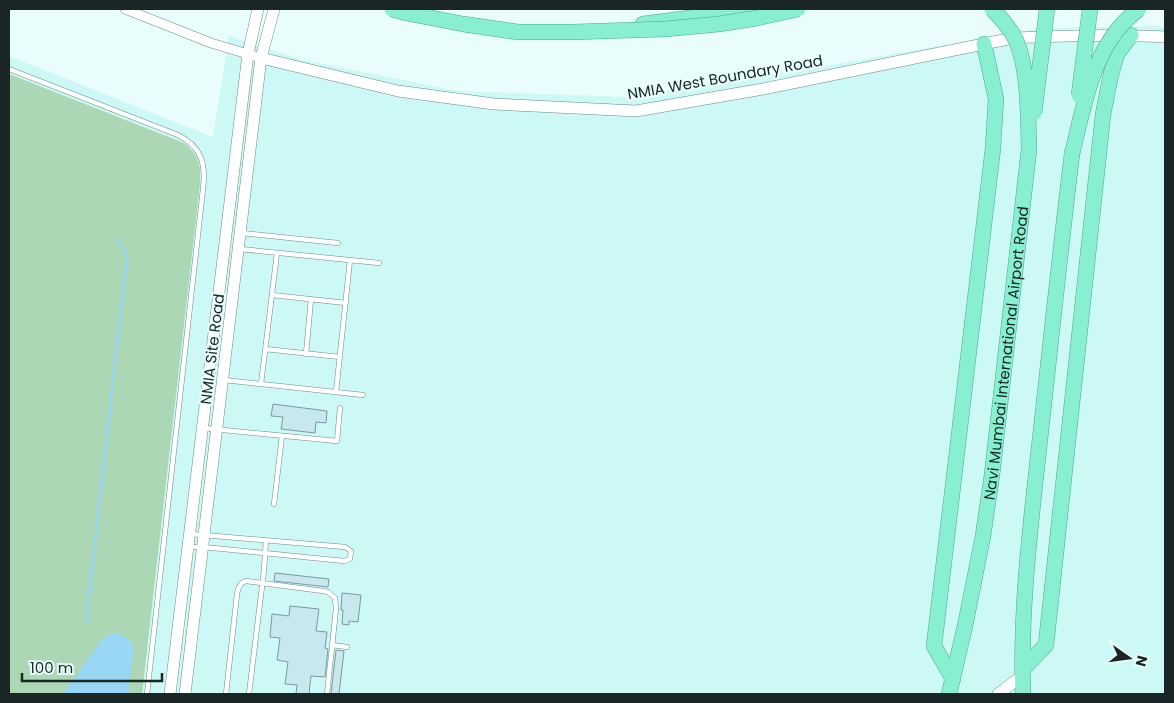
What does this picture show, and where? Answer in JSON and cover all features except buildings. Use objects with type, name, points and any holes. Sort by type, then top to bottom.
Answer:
[{"type":"highway","points":[[392,9],[463,24],[518,32],[573,32],[664,29],[718,24],[798,9]]},
{"type":"highway","points":[[400,9],[507,33],[625,26],[728,14],[748,9]]},
{"type":"highway","points":[[992,9],[1016,40],[1022,60],[1029,149]]},
{"type":"highway","name":"Navi Mumbai International Airport Road","points":[[951,687],[983,536],[992,476],[1029,149],[1047,9]]},
{"type":"highway","points":[[1023,694],[1025,592],[1030,529],[1090,9]]},
{"type":"highway","points":[[1072,154],[1096,66],[1116,32],[1139,9]]},
{"type":"highway","points":[[1022,673],[1046,645],[1103,116],[1117,54],[1131,35]]},
{"type":"highway","points":[[951,687],[934,646],[993,148],[996,99],[984,44]]},
{"type":"street","points":[[125,9],[212,43],[261,58]]},
{"type":"street","points":[[170,694],[248,54],[258,9]]},
{"type":"street","name":"NMIA Site Road","points":[[186,694],[261,58],[274,9]]},
{"type":"street","name":"NMIA West Boundary Road","points":[[261,58],[398,91],[494,104],[636,111],[763,88],[1013,38],[1165,36]]},
{"type":"street","points":[[998,694],[1022,673]]},
{"type":"lane","points":[[9,70],[178,135],[194,146],[204,164],[204,184],[147,694]]},
{"type":"lane","points":[[240,233],[338,243]]},
{"type":"lane","points":[[239,249],[379,263]]},
{"type":"lane","points":[[261,384],[277,253]]},
{"type":"lane","points":[[336,392],[350,260]]},
{"type":"lane","points":[[272,295],[346,302]]},
{"type":"lane","points":[[306,354],[312,299]]},
{"type":"lane","points":[[266,349],[340,358]]},
{"type":"lane","points":[[223,379],[363,395]]},
{"type":"lane","points":[[203,428],[336,442],[340,408]]},
{"type":"lane","points":[[274,504],[282,436]]},
{"type":"lane","points":[[188,548],[204,547],[344,561],[350,559],[351,551],[344,547],[190,534]]},
{"type":"lane","points":[[249,694],[266,540]]},
{"type":"lane","points":[[226,694],[238,588],[243,582],[323,591],[335,598],[327,694]]},
{"type":"lane","points":[[332,645],[347,647]]},
{"type":"shaded area","points":[[1160,26],[1165,28],[1165,694],[9,694],[9,56],[213,137],[229,36],[299,59],[458,91],[626,97],[807,69],[1043,28]]},
{"type":"shaded area","points":[[111,634],[125,637],[134,648],[128,694],[63,694],[102,640]]},
{"type":"green space","points":[[9,74],[184,143],[193,152],[198,161],[200,184],[142,694],[9,694]]},
{"type":"waterway","points":[[86,622],[127,255],[117,239]]}]
